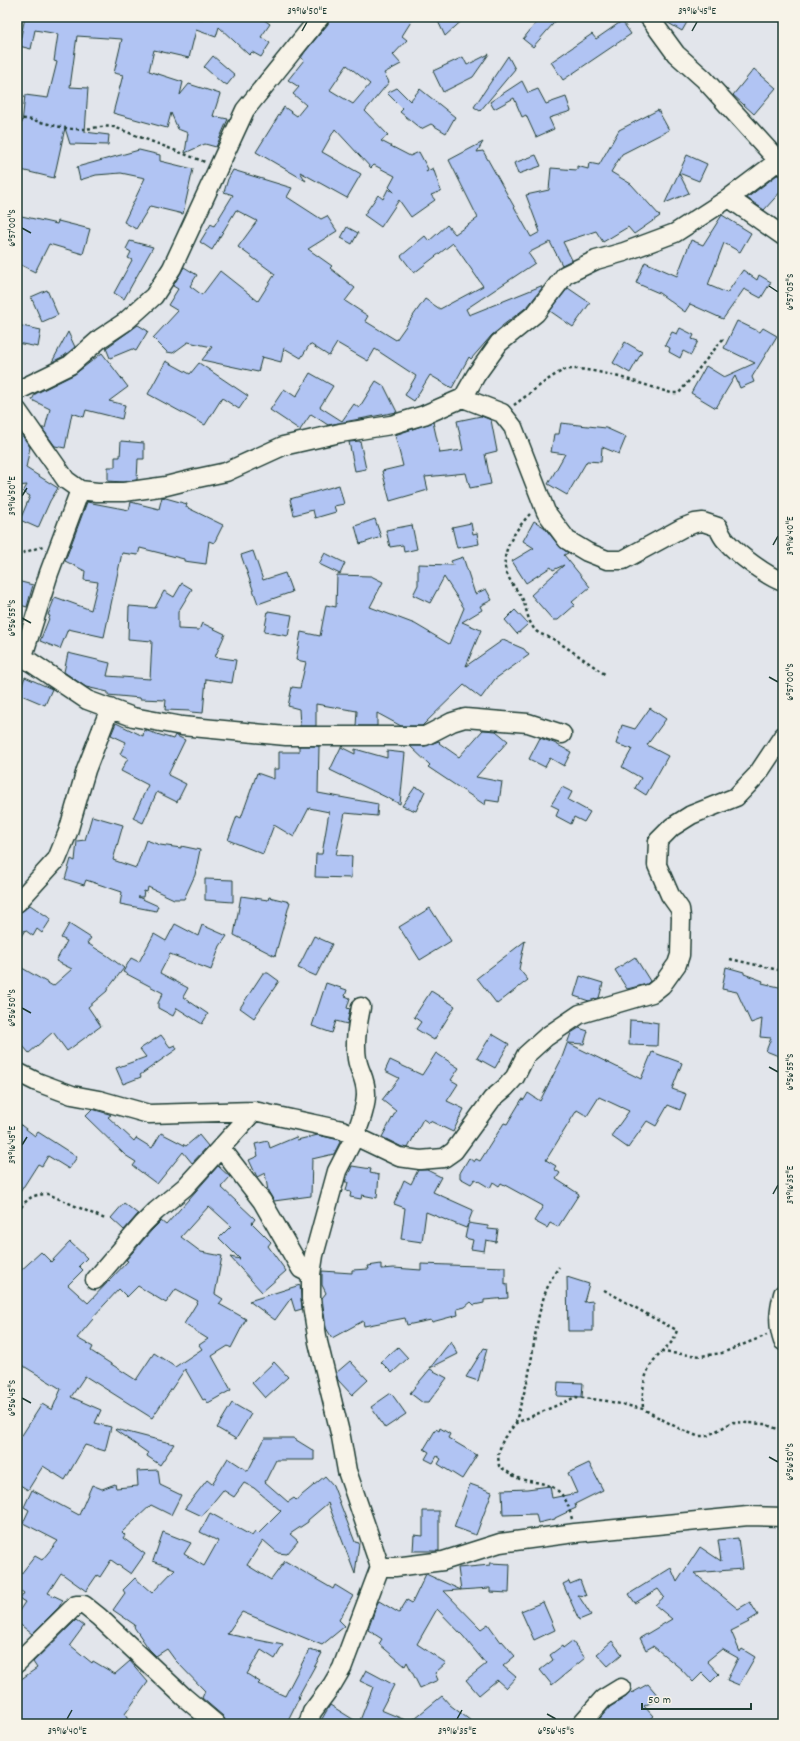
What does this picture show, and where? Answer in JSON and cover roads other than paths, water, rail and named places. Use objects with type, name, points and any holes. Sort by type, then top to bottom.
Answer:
[{"type":"street","points":[[17,391],[70,365],[101,338],[125,322],[154,296],[172,268],[245,110],[320,17]]},
{"type":"street","points":[[17,410],[66,480],[80,490],[97,492],[124,492],[166,486],[226,472],[283,446],[340,433],[391,425],[424,415],[463,398],[476,375],[499,343],[536,313],[566,275],[596,260],[624,252],[675,233],[780,164],[704,79],[676,54],[650,17]]},
{"type":"street","points":[[729,198],[783,236]]},
{"type":"street","points":[[463,398],[502,413],[513,427],[546,512],[567,540],[597,557],[607,560],[623,560],[682,528],[703,522],[718,527],[724,540],[731,547],[773,578],[783,582]]},
{"type":"street","points":[[80,490],[20,654],[62,685],[87,700],[133,717],[182,726],[286,736],[425,736],[452,722],[465,718],[528,723],[562,734]]},
{"type":"street","points":[[17,903],[57,859],[68,832],[86,770],[110,708]]},
{"type":"street","points":[[17,1072],[37,1082],[72,1095],[99,1100],[149,1114],[254,1111],[342,1130],[399,1157],[420,1160],[444,1158],[454,1151],[492,1098],[505,1088],[515,1076],[526,1055],[546,1037],[580,1014],[613,1006],[656,991],[678,964],[680,955],[680,910],[670,895],[657,865],[658,841],[672,827],[691,815],[736,797],[757,775],[783,736]]},
{"type":"street","points":[[308,1724],[312,1712],[332,1685],[342,1668],[380,1567],[348,1471],[314,1322],[311,1299],[311,1274],[336,1171],[355,1136],[366,1096],[365,1078],[357,1059],[357,1028],[361,1007]]},
{"type":"street","points":[[95,1280],[146,1221],[185,1187],[254,1111]]},
{"type":"street","points":[[221,1148],[262,1201],[301,1269],[311,1274]]},
{"type":"street","points":[[781,1336],[778,1317],[783,1294]]},
{"type":"street","points":[[380,1567],[395,1567],[443,1561],[500,1543],[575,1533],[748,1516],[783,1517]]},
{"type":"street","points":[[17,1663],[76,1605],[84,1605],[99,1616],[184,1697],[216,1724]]},
{"type":"street","points":[[581,1724],[603,1699],[621,1688]]}]
